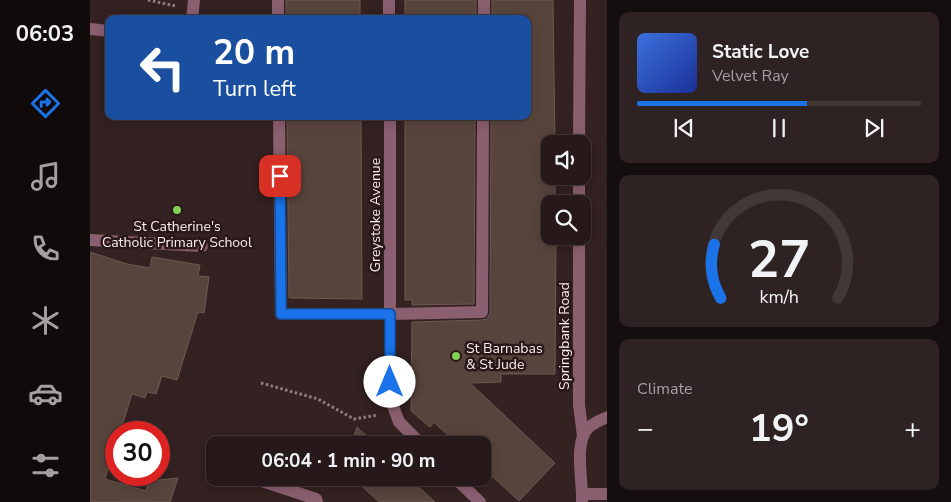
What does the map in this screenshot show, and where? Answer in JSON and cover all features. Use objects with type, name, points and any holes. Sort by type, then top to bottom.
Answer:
[{"type":"street","points":[[278,0],[278,15]]},
{"type":"street","points":[[389,0],[389,15]]},
{"type":"street","points":[[484,0],[484,15]]},
{"type":"street","points":[[579,135],[580,0]]},
{"type":"street","points":[[90,29],[105,31]]},
{"type":"street","points":[[279,120],[281,314],[482,312],[483,120]]},
{"type":"street","name":"Greystoke Avenue","points":[[390,120],[390,398],[395,412]]},
{"type":"street","points":[[90,240],[202,246]]},
{"type":"street","name":"Springbank Road","points":[[579,245],[579,405],[583,436],[581,455],[582,498]]},
{"type":"street","points":[[395,412],[398,422],[413,436]]},
{"type":"street","points":[[583,436],[594,423],[607,417]]},
{"type":"street","points":[[277,486],[316,499],[317,502]]},
{"type":"street","points":[[463,486],[480,502]]},
{"type":"street","points":[[582,498],[607,494]]},
{"type":"path","points":[[148,0],[193,10]]},
{"type":"path","points":[[261,384],[318,399],[354,419],[395,412]]},
{"type":"building","points":[[286,0],[360,0],[360,15],[286,15]]},
{"type":"building","points":[[405,0],[476,0],[476,15],[405,15]]},
{"type":"building","points":[[492,0],[553,0],[555,135],[541,135],[541,185],[555,185],[555,195],[541,195],[541,245],[556,245],[555,374],[501,374],[501,382],[470,383],[555,463],[519,501],[491,475],[491,436],[449,436],[434,422],[430,427],[411,411],[412,322],[482,320],[487,319],[490,313],[491,120],[531,120],[531,15],[492,15]]},
{"type":"building","points":[[287,120],[361,120],[362,299],[289,298]]},
{"type":"building","points":[[405,120],[475,120],[474,304],[412,305],[412,300],[405,300]]},
{"type":"building","points":[[90,252],[127,264],[150,268],[152,257],[200,265],[198,276],[209,277],[204,313],[198,312],[177,380],[162,376],[156,394],[147,392],[145,398],[132,394],[123,421],[105,421],[105,486],[129,486],[146,491],[148,486],[170,486],[170,479],[178,478],[170,502],[90,502]]},
{"type":"building","points":[[357,427],[366,436],[354,436]]},
{"type":"building","points":[[362,486],[418,486],[435,502],[379,502]]},
{"type":"place","name":"St Catherine's Catholic Primary School","points":[[177,210]]},
{"type":"place","name":"St Barnabas & St Jude","points":[[456,356]]},
{"type":"route","points":[[280,176],[281,314],[390,314],[390,382]]}]
